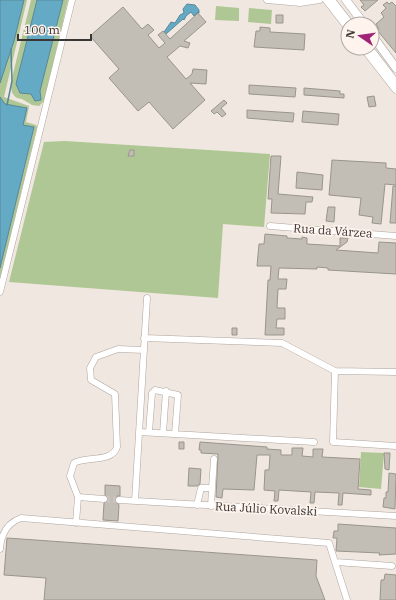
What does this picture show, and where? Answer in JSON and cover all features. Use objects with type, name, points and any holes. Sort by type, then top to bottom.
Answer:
[{"type":"main road","points":[[327,0],[340,17]]},
{"type":"main road","points":[[346,0],[358,16]]},
{"type":"main road","points":[[380,46],[396,68]]},
{"type":"main road","points":[[370,56],[396,89]]},
{"type":"lane","points":[[0,292],[72,0]]},
{"type":"lane","points":[[267,0],[318,0]]},
{"type":"lane","points":[[332,0],[345,16]]},
{"type":"lane","points":[[341,0],[351,7],[356,16]]},
{"type":"lane","points":[[380,52],[396,74]]},
{"type":"lane","points":[[376,56],[396,82]]},
{"type":"lane","name":"Rua da Várzea","points":[[270,226],[396,236]]},
{"type":"lane","points":[[135,501],[147,298]]},
{"type":"lane","points":[[144,338],[282,343],[335,372],[396,372]]},
{"type":"lane","points":[[76,523],[78,497],[70,476],[74,463],[109,456],[113,454],[117,447],[115,394],[91,380],[90,368],[96,357],[118,349],[144,350]]},
{"type":"lane","points":[[335,372],[332,441],[396,446]]},
{"type":"lane","points":[[149,432],[153,392],[155,390],[166,391],[178,395],[175,434]]},
{"type":"lane","points":[[163,433],[166,391]]},
{"type":"lane","points":[[139,432],[314,442]]},
{"type":"lane","points":[[211,506],[214,459]]},
{"type":"lane","points":[[198,505],[201,488],[212,488]]},
{"type":"lane","points":[[78,497],[104,499]]},
{"type":"lane","name":"Rua Júlio Kovalski","points":[[120,500],[396,516]]},
{"type":"lane","points":[[0,550],[3,536],[9,524],[21,518],[329,544],[347,600]]},
{"type":"lane","points":[[336,562],[392,566]]},
{"type":"green space","points":[[0,0],[27,0],[4,97],[29,106],[26,122],[36,125],[37,127],[0,279]]},
{"type":"green space","points":[[31,0],[68,0],[44,101],[39,106],[32,105],[22,99],[17,98],[12,93],[11,87]]},
{"type":"green space","points":[[216,6],[239,8],[239,21],[215,20]]},
{"type":"green space","points":[[249,8],[272,10],[271,24],[248,22]]},
{"type":"green space","points":[[65,141],[270,154],[264,227],[223,224],[218,298],[9,282],[44,142]]},
{"type":"green space","points":[[361,452],[384,453],[381,489],[359,487]]},
{"type":"water","points":[[0,0],[24,0],[14,41],[0,83]]},
{"type":"water","points":[[37,0],[63,0],[40,91],[41,100],[35,101],[31,94],[20,93],[16,84]]},
{"type":"water","points":[[187,4],[195,5],[199,10],[199,13],[198,12],[194,16],[191,12],[184,20],[183,19],[166,34],[164,32],[171,22],[175,23],[180,15],[184,13],[183,9]]},
{"type":"water","points":[[0,97],[5,104],[27,108],[23,125],[34,127],[0,268]]},
{"type":"building","points":[[360,0],[378,0],[365,11],[361,7],[364,5]]},
{"type":"building","points":[[387,2],[389,4],[392,2],[396,6],[396,53],[380,34],[380,20],[384,17],[381,13],[386,8],[383,5]]},
{"type":"building","points":[[123,7],[142,29],[148,24],[154,30],[148,35],[159,48],[165,43],[158,35],[163,31],[170,39],[198,13],[206,22],[184,41],[190,43],[188,48],[180,46],[167,57],[186,79],[192,74],[193,69],[207,70],[206,84],[190,83],[205,100],[173,129],[149,102],[138,111],[109,78],[119,69],[90,36]]},
{"type":"building","points":[[276,15],[283,15],[283,23],[276,23]]},
{"type":"building","points":[[260,27],[270,28],[270,32],[305,34],[304,50],[254,47],[256,31],[260,31]]},
{"type":"building","points":[[249,85],[296,88],[295,97],[249,94]]},
{"type":"building","points":[[304,88],[340,91],[340,94],[344,94],[344,98],[304,95]]},
{"type":"building","points":[[374,96],[376,106],[369,107],[367,97]]},
{"type":"building","points":[[224,100],[227,103],[221,108],[226,114],[222,117],[217,112],[214,114],[211,111]]},
{"type":"building","points":[[247,110],[294,113],[293,122],[247,118]]},
{"type":"building","points":[[303,111],[339,114],[338,125],[302,122]]},
{"type":"building","points":[[130,150],[134,150],[134,156],[128,156]]},
{"type":"building","points":[[271,156],[281,156],[278,194],[313,197],[312,202],[306,202],[305,214],[271,213],[272,199],[268,199]]},
{"type":"building","points":[[332,160],[386,163],[386,168],[396,169],[396,185],[385,184],[381,224],[372,223],[373,217],[359,215],[361,198],[329,195]]},
{"type":"building","points":[[297,172],[323,175],[322,190],[296,188]]},
{"type":"building","points":[[393,186],[396,186],[396,223],[390,223]]},
{"type":"building","points":[[328,207],[335,207],[334,222],[326,221]]},
{"type":"building","points":[[265,234],[287,236],[287,238],[307,238],[307,244],[340,246],[340,238],[348,238],[347,242],[336,250],[378,253],[379,242],[396,243],[396,274],[328,270],[328,268],[317,267],[317,269],[279,268],[278,279],[287,279],[286,289],[278,289],[277,308],[285,308],[285,319],[277,319],[276,328],[284,328],[284,335],[265,335],[268,280],[270,280],[271,266],[257,266],[259,244],[264,244]]},
{"type":"building","points":[[232,328],[237,328],[237,335],[232,335]]},
{"type":"building","points":[[179,442],[184,442],[184,449],[179,449]]},
{"type":"building","points":[[200,442],[267,447],[267,449],[281,450],[281,455],[292,455],[292,448],[303,448],[302,456],[313,457],[313,449],[323,449],[322,457],[360,459],[358,489],[371,490],[371,495],[343,493],[342,505],[338,505],[339,493],[315,492],[314,503],[310,503],[311,492],[279,490],[278,501],[274,501],[275,491],[264,490],[265,470],[269,470],[270,455],[257,455],[254,490],[223,489],[222,498],[216,497],[218,454],[201,453],[201,450],[199,450]]},
{"type":"building","points":[[384,453],[390,453],[389,470],[385,469]]},
{"type":"building","points":[[189,468],[201,469],[200,484],[197,486],[188,486]]},
{"type":"building","points":[[389,473],[396,474],[395,509],[383,507],[386,492],[388,492]]},
{"type":"building","points":[[105,485],[120,486],[120,496],[117,496],[115,500],[119,505],[118,521],[103,520],[104,503],[108,499],[105,495]]},
{"type":"building","points":[[338,524],[396,528],[396,554],[379,555],[380,553],[336,551],[337,538],[333,538],[334,531],[338,531]]},
{"type":"building","points":[[7,538],[317,560],[316,576],[325,600],[44,600],[46,578],[4,575]]},
{"type":"building","points":[[385,574],[396,575],[396,600],[380,600],[381,580],[384,580]]},
{"type":"waterway","points":[[7,105],[12,81],[11,49]]},
{"type":"tunnel","points":[[104,499],[119,500]]}]
